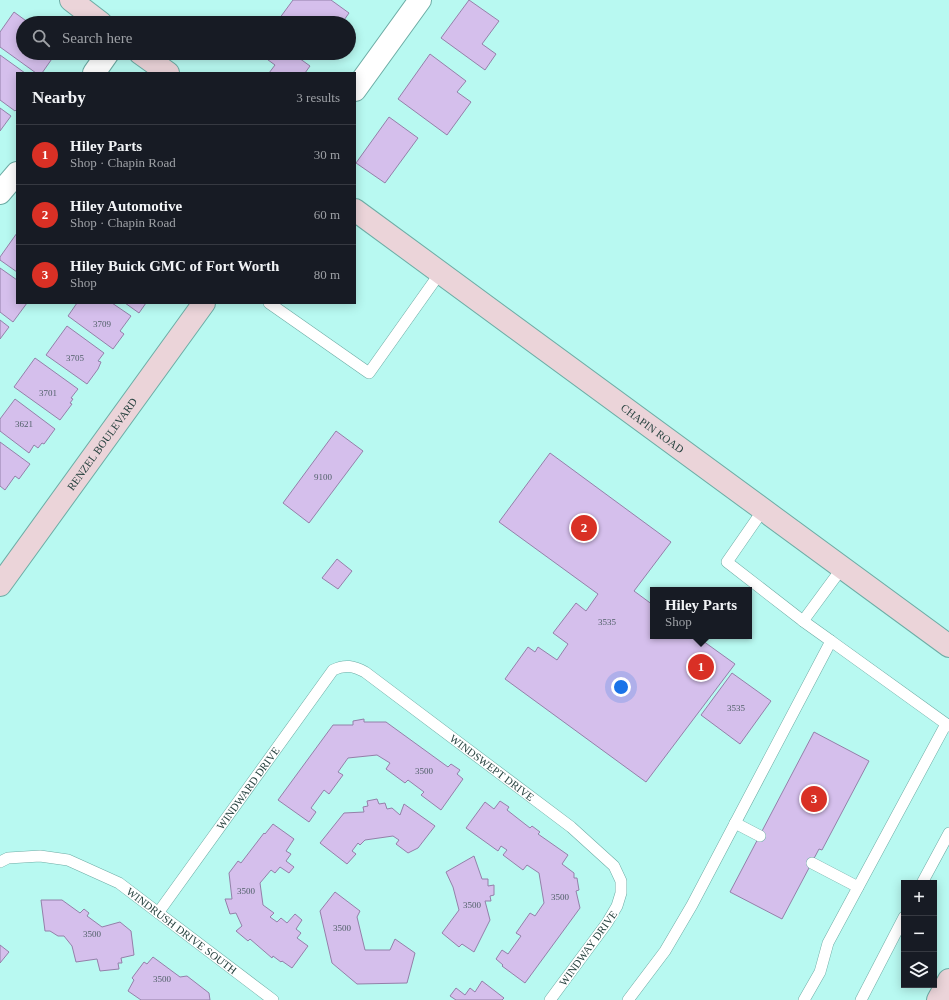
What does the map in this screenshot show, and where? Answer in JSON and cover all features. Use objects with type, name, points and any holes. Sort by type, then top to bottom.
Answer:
[{"type":"street","points":[[71,0],[92,16]]},
{"type":"street","points":[[356,89],[418,1]]},
{"type":"street","points":[[95,72],[103,60]]},
{"type":"street","points":[[150,60],[167,72]]},
{"type":"street","points":[[0,193],[16,174]]},
{"type":"street","name":"CHAPIN ROAD","points":[[356,211],[949,646]]},
{"type":"street","name":"RENZEL BOULEVARD","points":[[0,585],[203,304]]},
{"type":"street","points":[[938,1000],[949,980]]},
{"type":"lane","points":[[270,304],[369,373],[440,273]]},
{"type":"lane","points":[[763,510],[727,562],[803,621],[948,725],[828,943],[820,972],[804,1000]]},
{"type":"lane","points":[[803,621],[842,568]]},
{"type":"lane","points":[[628,1000],[665,951],[692,905],[831,641]]},
{"type":"lane","name":"WINDSWEPT DRIVE","points":[[339,667],[353,666],[365,672],[570,827],[614,866],[621,881],[621,893]]},
{"type":"lane","name":"WINDWARD DRIVE","points":[[158,913],[333,670],[339,667]]},
{"type":"lane","points":[[735,823],[760,836]]},
{"type":"lane","points":[[924,880],[949,833]]},
{"type":"lane","name":"WINDRUSH DRIVE SOUTH","points":[[0,862],[8,858],[40,856],[68,860],[119,883],[273,1000]]},
{"type":"lane","points":[[812,863],[858,887]]},
{"type":"lane","name":"WINDWAY DRIVE","points":[[550,1000],[607,923],[617,906],[621,893]]},
{"type":"lane","points":[[861,1000],[901,923]]},
{"type":"building","points":[[293,0],[331,0],[349,13],[347,16],[281,16]]},
{"type":"building","points":[[469,0],[499,21],[482,44],[496,54],[485,70],[441,38]]},
{"type":"building","points":[[14,12],[19,16],[16,16],[16,59],[0,47],[0,32]]},
{"type":"building","points":[[430,54],[466,81],[457,92],[471,102],[447,135],[398,99]]},
{"type":"building","points":[[0,55],[24,72],[16,72],[16,110],[15,111],[0,100]]},
{"type":"building","points":[[18,60],[51,60],[43,72],[35,72]]},
{"type":"building","points":[[268,60],[302,60],[310,66],[306,72],[270,72],[275,65]]},
{"type":"building","points":[[0,108],[11,116],[0,131]]},
{"type":"building","points":[[389,117],[418,138],[385,183],[356,163]]},
{"type":"building","points":[[16,234],[16,271],[0,260],[0,257]]},
{"type":"building","points":[[0,268],[16,279],[16,304],[26,304],[13,322],[0,312]]},
{"type":"building","points":[[76,304],[113,304],[131,316],[120,331],[124,334],[113,349],[68,316]]},
{"type":"building","points":[[126,304],[145,304],[139,313]]},
{"type":"building","points":[[0,320],[9,327],[0,339]]},
{"type":"building","points":[[67,326],[104,353],[98,361],[101,362],[98,369],[87,384],[46,355]]},
{"type":"building","points":[[35,358],[78,389],[71,398],[73,399],[70,403],[72,404],[60,420],[14,387]]},
{"type":"building","points":[[15,399],[55,429],[44,444],[42,443],[38,448],[34,445],[29,453],[0,431],[0,419]]},
{"type":"building","points":[[336,431],[363,451],[309,523],[283,503]]},
{"type":"building","points":[[0,442],[30,464],[19,479],[15,476],[5,490],[0,486]]},
{"type":"building","points":[[550,453],[671,542],[634,591],[650,603],[650,639],[700,639],[735,664],[646,782],[505,679],[528,647],[535,652],[538,647],[557,660],[568,644],[553,633],[576,603],[586,611],[598,594],[499,522]]},
{"type":"building","points":[[337,559],[352,571],[338,589],[322,578]]},
{"type":"building","points":[[732,673],[771,701],[740,744],[701,715]]},
{"type":"building","points":[[364,719],[364,722],[386,722],[448,767],[451,764],[460,770],[457,774],[463,779],[441,810],[421,795],[424,792],[408,780],[405,783],[386,769],[390,763],[377,755],[348,758],[338,772],[343,775],[329,794],[324,790],[311,808],[316,812],[309,822],[278,800],[333,725],[353,725],[353,721]]},
{"type":"building","points":[[814,732],[869,761],[822,850],[819,849],[782,919],[730,892]]},
{"type":"building","points":[[377,799],[379,804],[385,803],[387,809],[392,808],[400,815],[404,804],[435,826],[418,848],[408,853],[396,844],[399,840],[393,836],[365,840],[360,845],[358,843],[352,851],[356,854],[347,864],[320,843],[344,813],[364,812],[363,807],[368,806],[367,801]]},
{"type":"building","points":[[500,801],[509,807],[507,810],[530,828],[532,826],[540,832],[538,834],[568,855],[562,864],[574,873],[574,878],[577,878],[579,890],[576,891],[580,908],[525,983],[502,966],[503,965],[496,959],[502,950],[508,954],[521,936],[516,933],[530,913],[535,916],[544,903],[539,873],[527,865],[523,870],[503,855],[507,850],[501,846],[498,851],[466,828],[485,802],[494,809]]},
{"type":"building","points":[[273,824],[294,839],[286,851],[291,854],[286,861],[294,867],[289,873],[280,867],[275,873],[271,870],[260,883],[263,905],[274,913],[270,917],[277,922],[281,918],[287,923],[295,914],[302,920],[296,929],[301,933],[297,938],[308,946],[292,968],[273,956],[272,958],[250,939],[248,941],[236,931],[242,926],[236,913],[230,914],[225,899],[232,899],[229,873],[238,861],[241,863],[264,833],[265,834]]},
{"type":"building","points":[[474,856],[482,879],[488,879],[488,886],[494,885],[494,895],[490,896],[491,901],[485,901],[490,920],[474,952],[462,944],[459,947],[442,933],[459,910],[453,887],[446,872]]},
{"type":"building","points":[[335,892],[360,911],[357,917],[365,950],[390,950],[395,939],[415,953],[407,983],[357,984],[332,963],[320,911]]},
{"type":"building","points":[[41,900],[62,900],[80,913],[84,909],[89,913],[87,916],[102,927],[120,922],[131,931],[134,955],[121,958],[122,963],[118,963],[119,969],[100,971],[97,959],[76,962],[72,946],[64,936],[58,936],[50,931],[45,931]]},
{"type":"building","points":[[0,945],[9,952],[0,963]]},
{"type":"building","points":[[153,957],[180,977],[187,976],[209,993],[210,1000],[141,1000],[128,991],[134,980],[132,978],[144,962],[147,964]]},
{"type":"building","points":[[482,981],[504,998],[502,1000],[456,1000],[450,996],[456,988],[465,995],[470,988],[475,992]]},
{"type":"place","name":"Hiley Automotive","points":[[584,528]]},
{"type":"place","name":"Hiley Parts","points":[[701,667]]},
{"type":"place","name":"Hiley Buick GMC of Fort Worth","points":[[814,799]]}]
